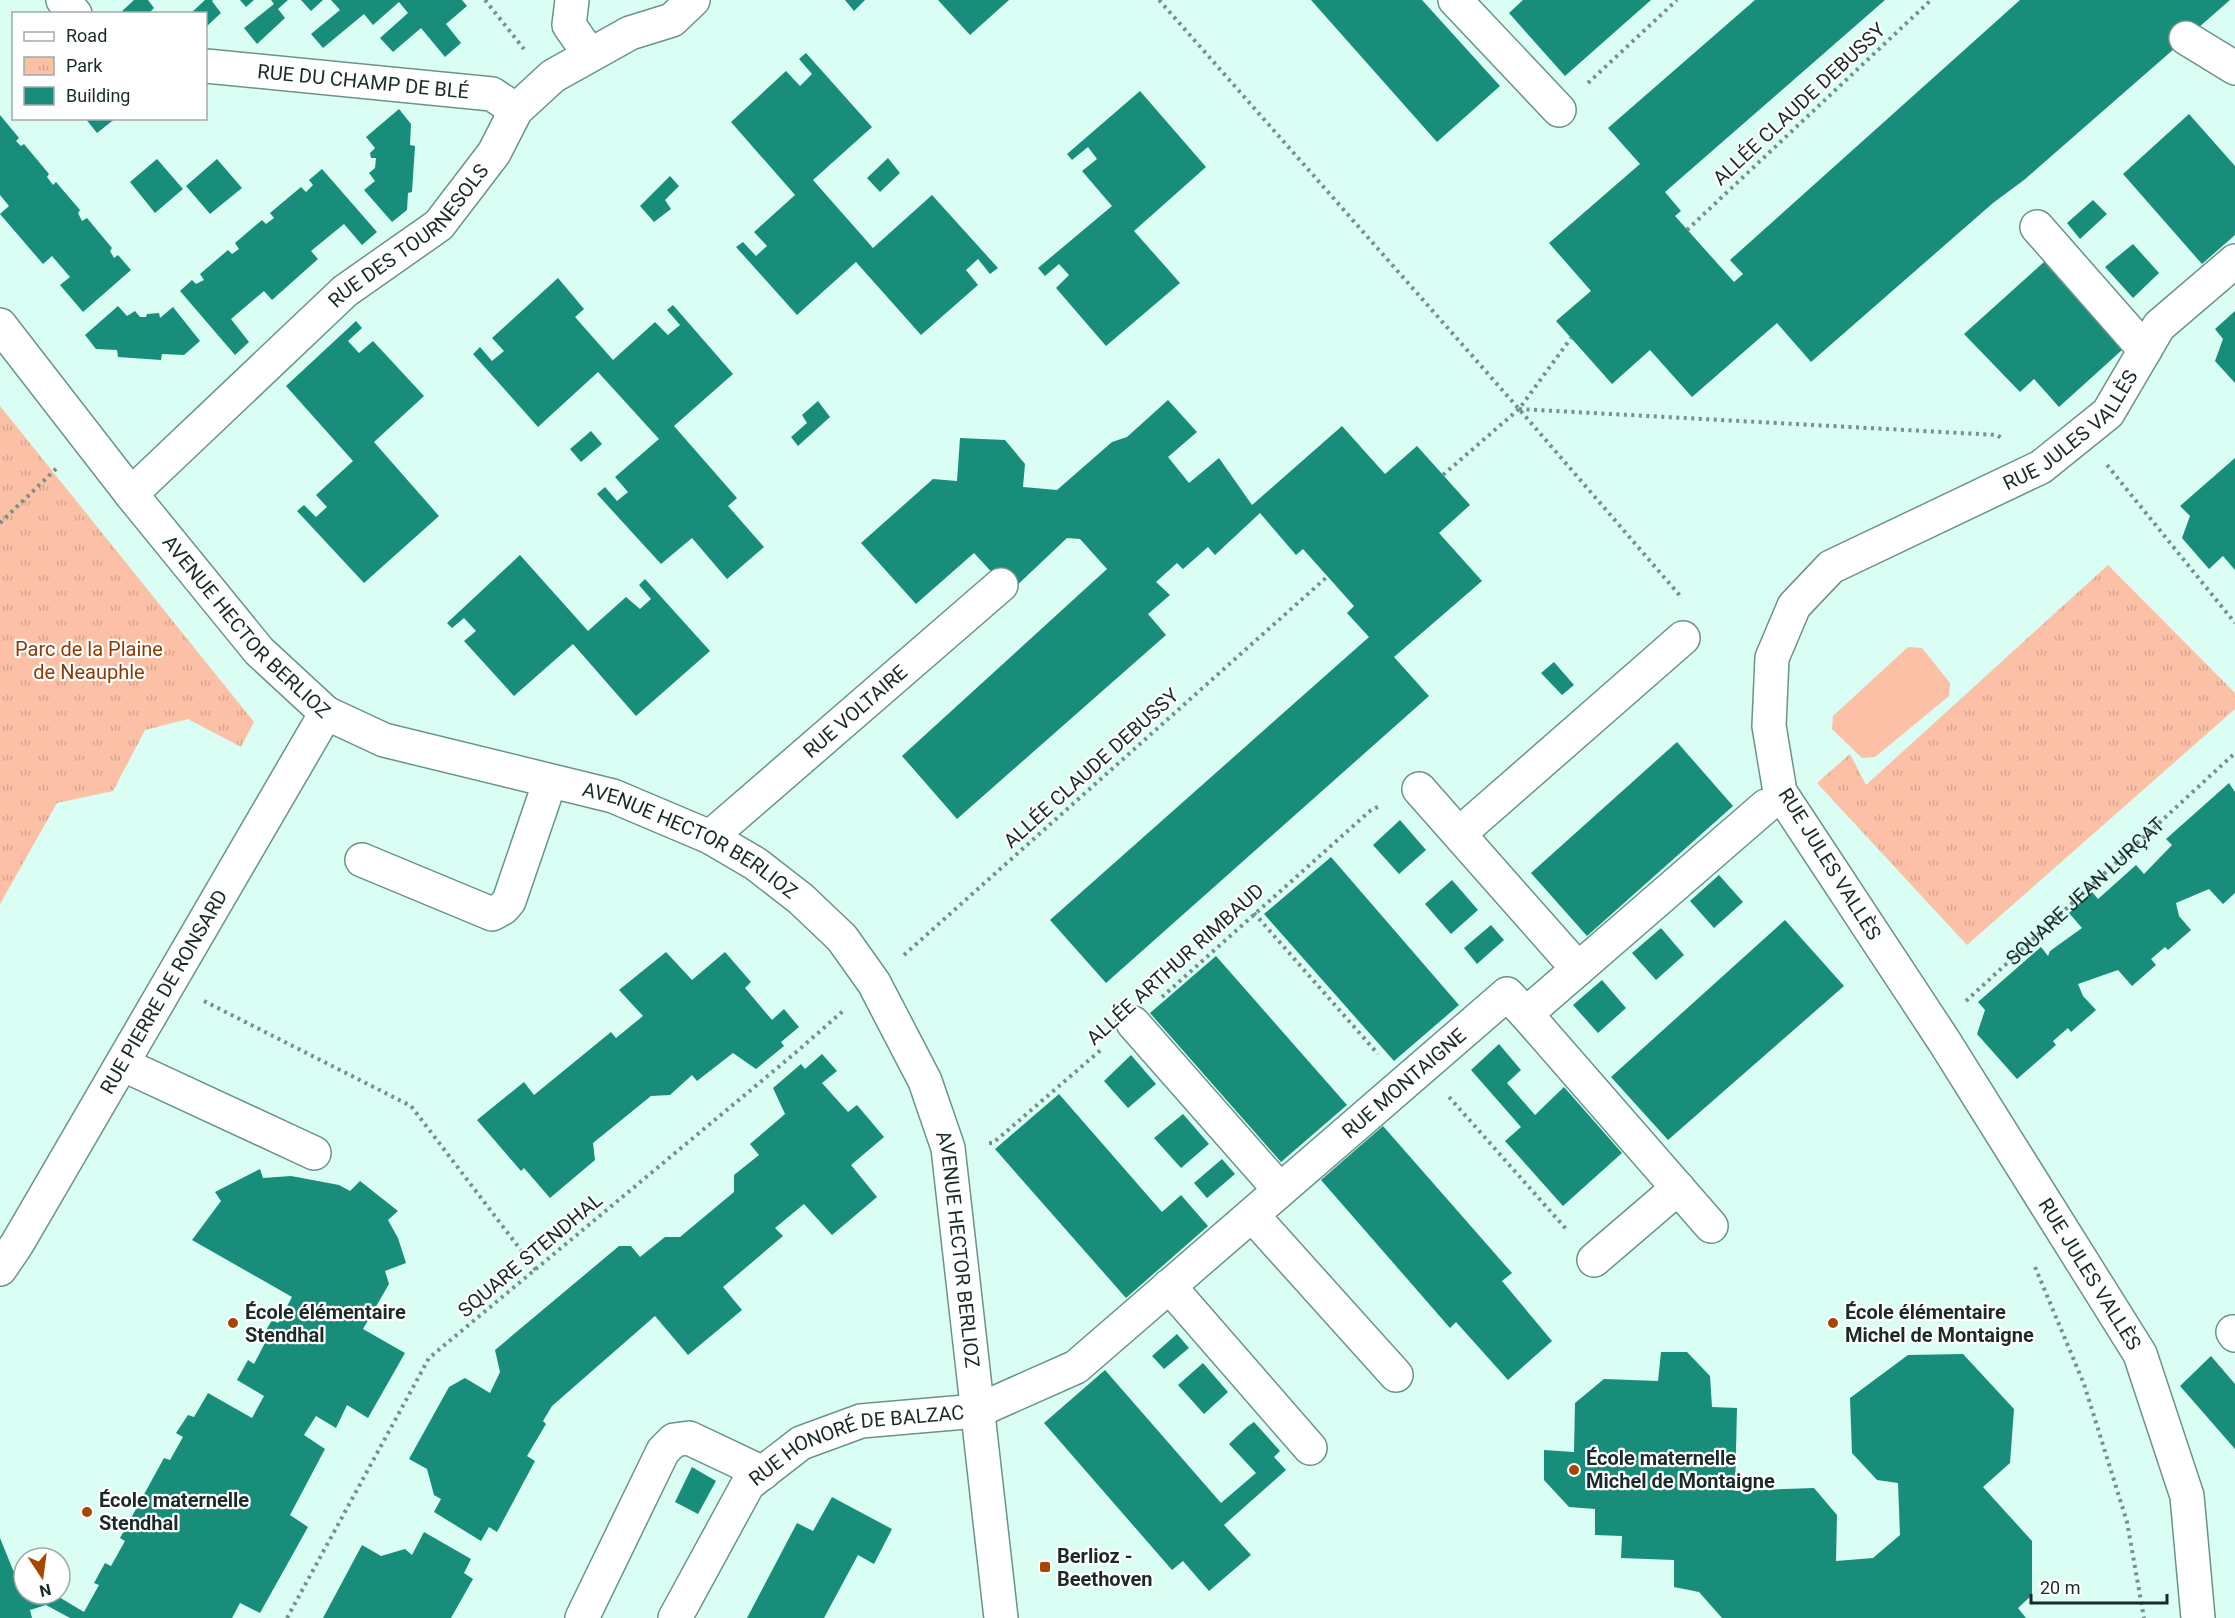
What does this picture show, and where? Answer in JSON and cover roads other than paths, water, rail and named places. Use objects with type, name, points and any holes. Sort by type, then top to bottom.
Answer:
[{"type":"street","points":[[63,0],[73,12]]},
{"type":"street","points":[[572,0],[569,25],[590,55]]},
{"type":"street","name":"RUE DES TOURNESOLS","points":[[131,494],[345,291],[439,225],[495,153],[516,110],[553,76],[630,33],[672,20],[693,0]]},
{"type":"street","points":[[1455,0],[1559,110]]},
{"type":"street","points":[[2187,38],[2235,68]]},
{"type":"street","name":"RUE DU CHAMP DE BLÉ","points":[[207,66],[492,94],[516,110]]},
{"type":"street","points":[[2037,226],[2145,350]]},
{"type":"street","name":"RUE JULES VALLÈS","points":[[2198,1618],[2187,1496],[2140,1354],[1936,1028],[1780,792],[1769,726],[1772,658],[1794,606],[1831,567],[2041,467],[2108,413],[2159,326],[2235,261]]},
{"type":"street","name":"AVENUE HECTOR BERLIOZ","points":[[0,326],[87,439],[259,651],[326,713],[384,740],[612,796],[710,837],[756,864],[801,899],[842,938],[874,983],[926,1081],[948,1148],[1001,1618]]},
{"type":"street","name":"RUE VOLTAIRE","points":[[710,837],[1001,585]]},
{"type":"street","points":[[1459,834],[1683,638]]},
{"type":"street","name":"RUE PIERRE DE RONSARD","points":[[0,1269],[17,1245],[326,713]]},
{"type":"street","points":[[362,860],[492,914],[503,908],[509,901],[550,781]]},
{"type":"street","points":[[1419,789],[1578,969]]},
{"type":"street","points":[[1526,1014],[1766,806]]},
{"type":"street","name":"RUE MONTAIGNE","points":[[977,1411],[1076,1367],[1507,994],[1711,1226]]},
{"type":"street","points":[[1133,1023],[1280,1190]]},
{"type":"street","points":[[122,1064],[314,1153]]},
{"type":"street","points":[[1594,1260],[1678,1188]]},
{"type":"street","points":[[1252,1215],[1396,1375]]},
{"type":"street","points":[[1169,1286],[1310,1448]]},
{"type":"street","name":"RUE HONORÉ DE BALZAC","points":[[675,1618],[748,1484],[801,1443],[861,1421],[977,1411]]},
{"type":"street","points":[[582,1618],[663,1452],[674,1440],[689,1438],[763,1473]]},
{"type":"place","name":"École élémentaire Stendhal","points":[[233,1323]]},
{"type":"place","name":"École élémentaire Michel de Montaigne","points":[[1833,1323]]},
{"type":"place","name":"École maternelle Michel de Montaigne","points":[[1574,1470]]},
{"type":"place","name":"École maternelle Stendhal","points":[[87,1512]]},
{"type":"place","name":"Berlioz - Beethoven","points":[[1045,1567]]},
{"type":"park label","name":"Parc de la Plaine de Neauphle","points":[[89,660]]}]
